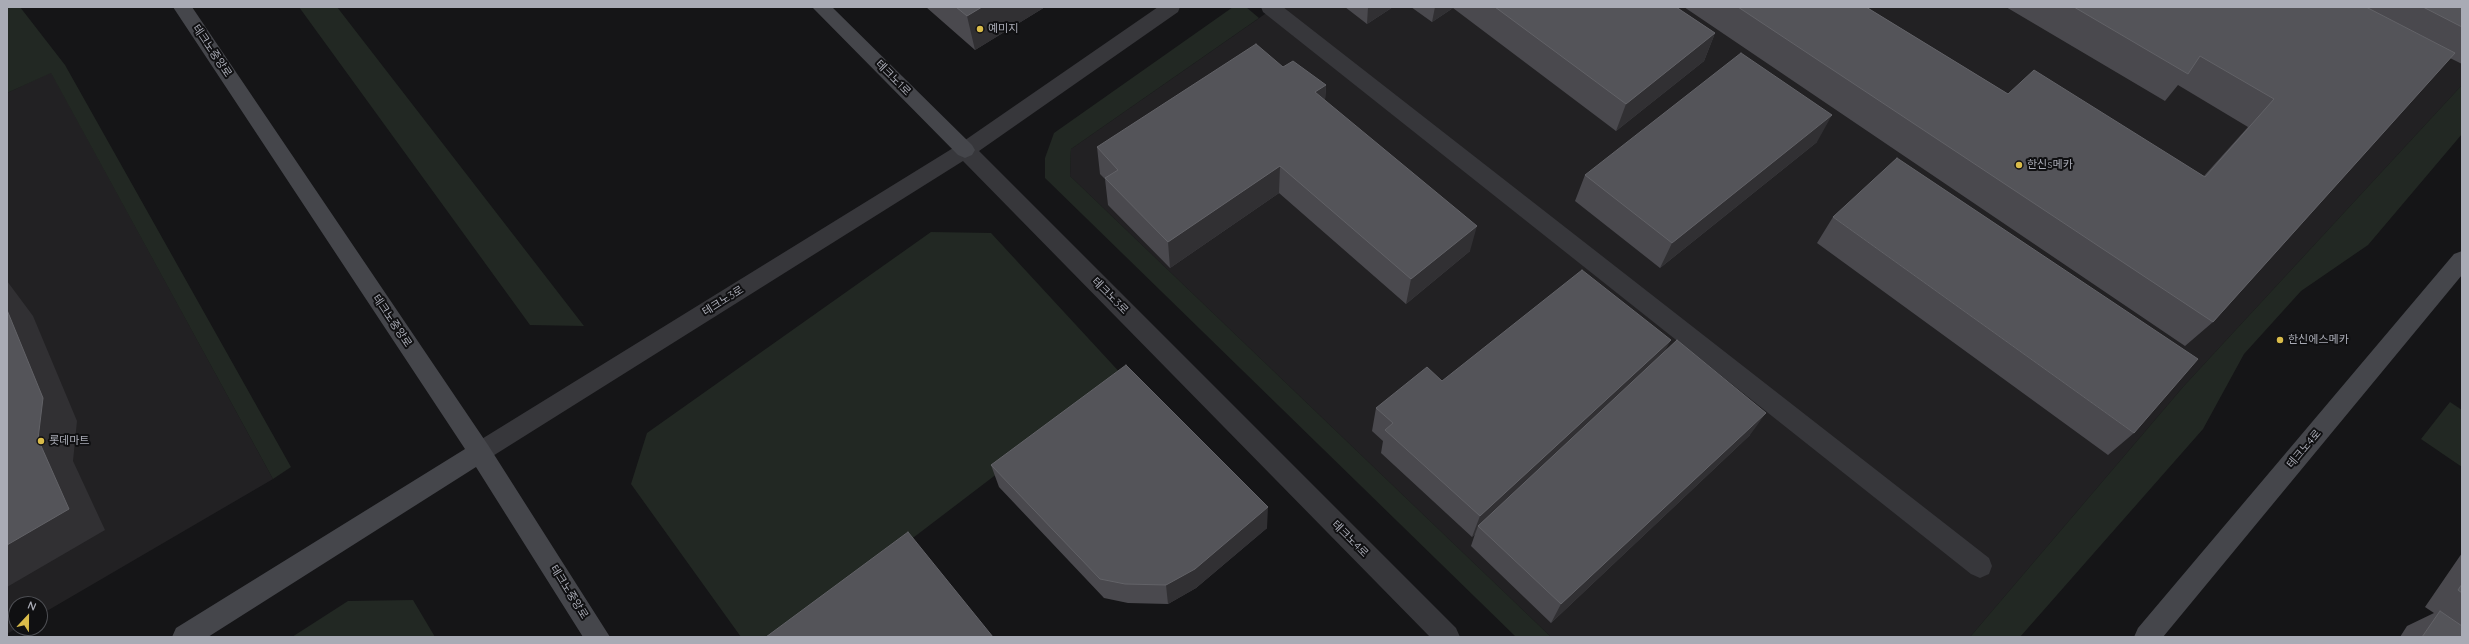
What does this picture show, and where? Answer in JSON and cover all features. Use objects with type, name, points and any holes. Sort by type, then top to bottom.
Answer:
[{"type":"main road","name":"테크노중앙로","points":[[182,7],[480,452],[597,637]]},
{"type":"main road","name":"테크노1로","points":[[821,7],[965,150]]},
{"type":"main road","name":"테크노4로","points":[[2147,637],[2462,260]]},
{"type":"main road","points":[[185,637],[480,452]]},
{"type":"street","name":"테크노3로","points":[[480,452],[965,150],[1171,7]]},
{"type":"street","points":[[1270,7],[1980,566]]},
{"type":"street","name":"테크노3로","points":[[965,150],[1254,442]]},
{"type":"street","name":"테크노4로","points":[[1254,442],[1447,637]]},
{"type":"shaded area","points":[[7,7],[20,7],[65,65],[291,467],[273,479],[51,73],[7,93]]},
{"type":"shaded area","points":[[299,7],[337,7],[584,326],[530,325]]},
{"type":"shaded area","points":[[1233,7],[1246,7],[1259,18],[1071,149],[1070,176],[1551,637],[1516,637],[1045,178],[1045,158],[1054,133]]},
{"type":"shaded area","points":[[1275,7],[2462,7],[2462,85],[2183,387],[1970,637],[1551,637],[1070,176],[1071,149]]},
{"type":"shaded area","points":[[51,72],[273,479],[48,610],[48,596],[8,596],[7,634],[7,93]]},
{"type":"shaded area","points":[[2462,85],[2462,134],[2368,245],[2301,291],[2244,354],[2203,429],[2020,637],[1970,637],[2183,387]]},
{"type":"shaded area","points":[[931,232],[991,233],[1124,377],[783,637],[741,637],[631,484],[647,433]]},
{"type":"shaded area","points":[[2450,402],[2462,410],[2462,467],[2421,439]]},
{"type":"shaded area","points":[[413,600],[435,637],[292,637],[348,601]]},
{"type":"building","points":[[956,7],[982,7],[967,16]]},
{"type":"building","points":[[1495,7],[1676,7],[1715,33],[1626,104]]},
{"type":"building","name":"한신s메카","points":[[1738,7],[1866,7],[2008,94],[2034,70],[2205,177],[2274,99],[2200,56],[2188,74],[2074,7],[2366,7],[2455,53],[2213,322]]},
{"type":"building","points":[[2423,7],[2462,7],[2462,27]]},
{"type":"building","points":[[1256,44],[1283,67],[1293,61],[1326,85],[1315,92],[1477,226],[1411,279],[1280,166],[1168,242],[1105,178],[1118,170],[1097,147]]},
{"type":"building","points":[[1741,53],[1832,115],[1672,243],[1585,175]]},
{"type":"building","points":[[1897,158],[2198,359],[2134,433],[1833,217]]},
{"type":"building","points":[[1582,270],[1671,340],[1480,516],[1385,430],[1393,423],[1376,408],[1427,367],[1442,381]]},
{"type":"building","points":[[7,310],[43,398],[38,439],[69,509],[7,545]]},
{"type":"building","points":[[1677,340],[1766,413],[1561,604],[1478,526]]},
{"type":"building","points":[[1126,365],[1268,507],[1195,569],[1166,585],[1125,584],[1100,579],[991,465]]},
{"type":"building","points":[[908,532],[993,637],[766,637]]},
{"type":"building","points":[[2462,584],[2462,593],[2458,590]]},
{"type":"building","points":[[2440,611],[2462,626],[2462,637],[2422,637]]},
{"type":"place","name":"예미지","points":[[980,29]]},
{"type":"place","name":"한신s메카","points":[[2019,165]]},
{"type":"place","name":"한신에스메카","points":[[2280,340]]},
{"type":"place","name":"롯데마트","points":[[41,441]]}]
